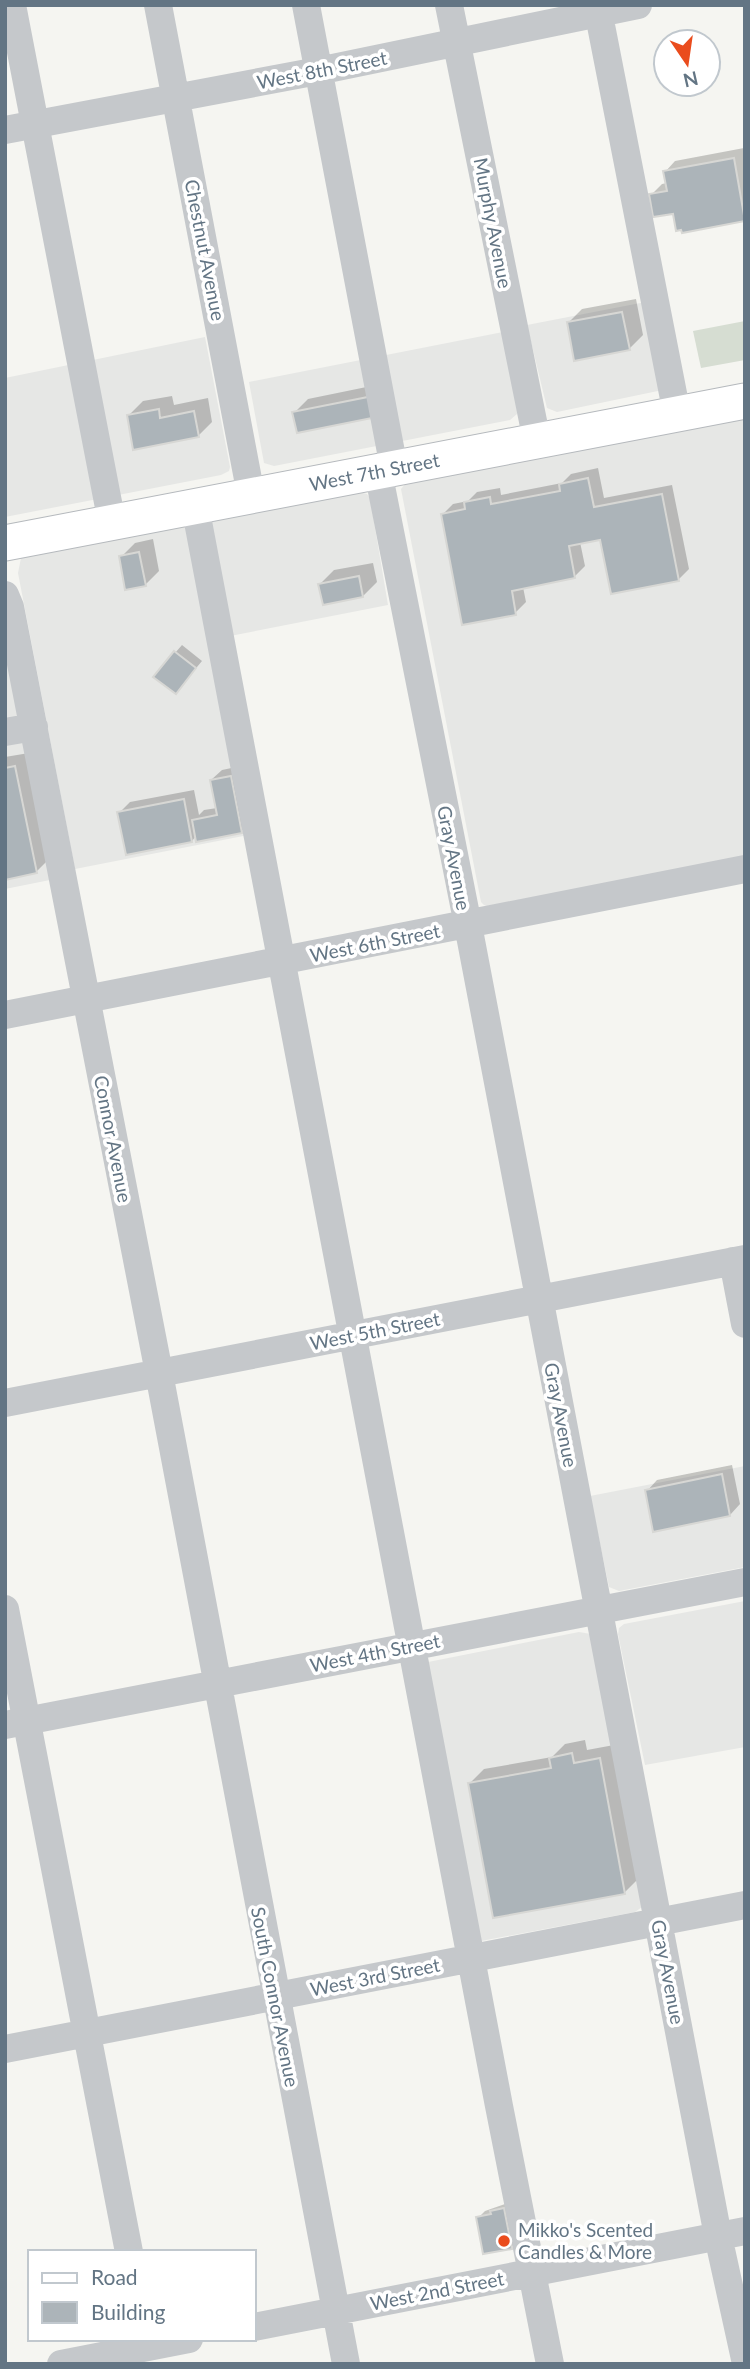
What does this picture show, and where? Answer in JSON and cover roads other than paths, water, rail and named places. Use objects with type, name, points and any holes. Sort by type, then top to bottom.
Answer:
[{"type":"main road","name":"West 7th Street","points":[[5,543],[745,401]]},
{"type":"street","points":[[12,5],[112,523]]},
{"type":"street","name":"Chestnut Avenue","points":[[158,5],[251,495]]},
{"type":"street","name":"Gray Avenue","points":[[306,5],[468,925],[659,1922],[731,2234],[745,2359]]},
{"type":"street","name":"Murphy Avenue","points":[[449,5],[537,441]]},
{"type":"street","name":"West 8th Street","points":[[5,130],[456,43],[598,9],[638,5]]},
{"type":"street","points":[[598,9],[677,414]]},
{"type":"street","points":[[195,506],[550,2364]]},
{"type":"street","name":"Connor Avenue","points":[[5,595],[10,607],[34,727],[218,1683]]},
{"type":"street","points":[[5,732],[34,727]]},
{"type":"street","name":"West 6th Street","points":[[5,1015],[745,869]]},
{"type":"street","points":[[739,1260],[745,1324]]},
{"type":"street","name":"West 5th Street","points":[[5,1403],[739,1260]]},
{"type":"street","name":"West 4th Street","points":[[16,1723],[745,1582]]},
{"type":"street","points":[[5,1609],[16,1723],[87,2033],[129,2250]]},
{"type":"street","name":"South Connor Avenue","points":[[218,1683],[345,2364]]},
{"type":"street","name":"West 3rd Street","points":[[5,2049],[745,1905]]},
{"type":"street","name":"West 2nd Street","points":[[256,2327],[731,2234]]},
{"type":"street","points":[[61,2364],[148,2350],[182,2341]]},
{"type":"place","name":"Mikko's Scented Candles & More","points":[[504,2241]]}]
